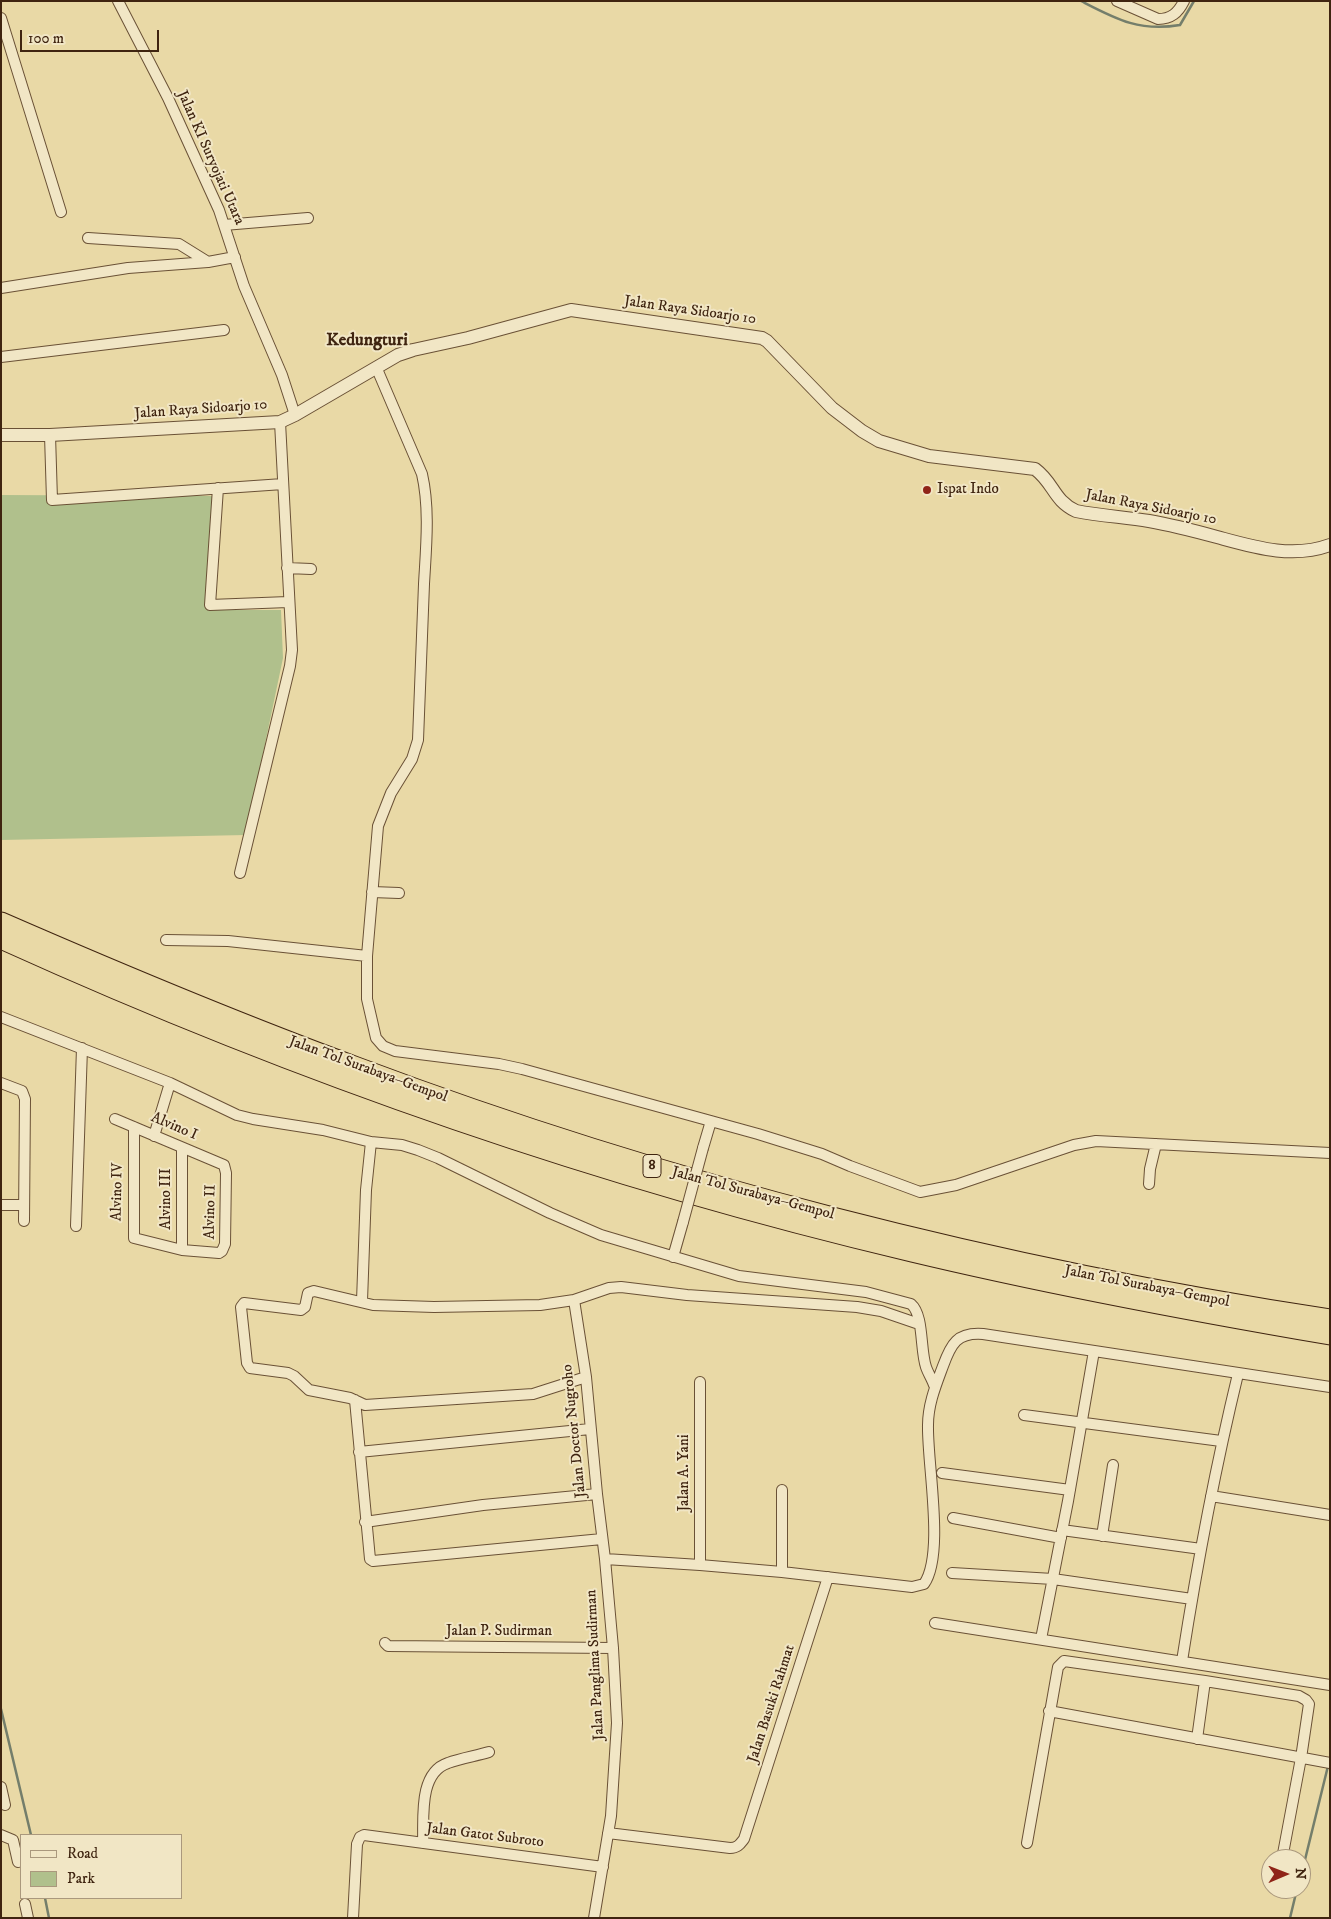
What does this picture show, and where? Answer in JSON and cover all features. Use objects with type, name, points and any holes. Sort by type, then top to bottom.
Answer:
[{"type":"highway","name":"Jalan Tol Surabaya–Gempol","points":[[1,922],[212,1012],[359,1068],[508,1120],[659,1168],[811,1211],[964,1249],[1118,1282],[1330,1320]]},
{"type":"highway","name":"Jalan Tol Surabaya–Gempol","points":[[1,939],[78,974],[241,1041],[406,1103],[591,1164],[741,1208],[911,1252],[1083,1290],[1330,1335]]},
{"type":"street","name":"Jalan KI Suryojati Utara","points":[[118,1],[168,98],[219,210],[244,286],[282,375],[295,415]]},
{"type":"street","points":[[1117,1],[1158,19],[1165,19],[1176,13],[1184,1]]},
{"type":"street","points":[[1,18],[61,212]]},
{"type":"street","points":[[224,225],[308,218]]},
{"type":"street","points":[[88,238],[179,244],[208,262]]},
{"type":"street","points":[[1,288],[128,268],[208,262],[234,257]]},
{"type":"street","name":"Jalan Raya Sidoarjo 10","points":[[1,435],[50,435],[280,422],[398,355],[571,310],[762,338],[767,340],[832,408],[862,431],[879,441],[929,456],[1035,469],[1044,476],[1057,497],[1066,506],[1076,511],[1148,521],[1248,546],[1276,551],[1319,549],[1330,545]]},
{"type":"street","points":[[1,357],[224,330]]},
{"type":"street","points":[[377,368],[422,474],[425,489],[426,545],[418,740],[412,759],[391,794],[378,826],[372,892],[367,956],[367,999],[376,1038],[383,1046],[395,1051],[522,1068],[822,1154],[920,1192],[956,1185],[1085,1142],[1111,1141],[1330,1153]]},
{"type":"street","points":[[240,873],[290,666],[292,650],[280,422]]},
{"type":"street","points":[[50,435],[52,500],[283,484]]},
{"type":"street","points":[[218,488],[210,604],[288,602]]},
{"type":"street","points":[[287,568],[310,569]]},
{"type":"street","points":[[372,892],[399,893]]},
{"type":"street","points":[[166,940],[228,941],[367,956]]},
{"type":"street","points":[[1,1017],[170,1083],[237,1115],[323,1130],[371,1142],[402,1145],[418,1150],[550,1213],[601,1234],[673,1257],[739,1276],[866,1292],[900,1301],[915,1307],[925,1366],[934,1385]]},
{"type":"street","points":[[76,1226],[82,1048]]},
{"type":"street","points":[[1,1083],[22,1091],[25,1099],[24,1220]]},
{"type":"street","points":[[154,1136],[170,1083]]},
{"type":"street","name":"Alvino I","points":[[115,1119],[222,1163]]},
{"type":"street","points":[[673,1257],[711,1121]]},
{"type":"street","name":"Alvino IV","points":[[134,1127],[132,1236],[135,1240],[182,1250]]},
{"type":"street","points":[[362,1301],[366,1190],[371,1142]]},
{"type":"street","points":[[1149,1184],[1156,1144]]},
{"type":"street","name":"Alvino III","points":[[182,1148],[182,1250]]},
{"type":"street","name":"Alvino II","points":[[182,1250],[218,1253],[224,1249],[226,1168],[222,1163]]},
{"type":"street","points":[[1,1205],[24,1205]]},
{"type":"street","points":[[586,1377],[542,1392],[518,1396],[365,1405],[355,1400],[309,1390],[294,1376],[288,1374],[250,1368],[247,1363],[241,1307],[244,1303],[301,1310],[305,1307],[308,1293],[312,1291],[373,1305],[434,1307],[540,1306],[574,1300],[609,1288],[630,1287],[687,1295],[857,1307],[881,1311],[919,1324]]},
{"type":"street","name":"Jalan Doctor Nugroho","points":[[574,1300],[586,1377],[605,1559]]},
{"type":"street","points":[[605,1559],[700,1564],[917,1587],[924,1584],[928,1578],[933,1558],[934,1521],[928,1448],[928,1422],[934,1385],[948,1352],[963,1335],[983,1334],[1330,1387]]},
{"type":"street","points":[[1041,1639],[1054,1579],[1094,1351]]},
{"type":"street","points":[[1182,1661],[1221,1442],[1238,1374]]},
{"type":"street","name":"Jalan A. Yani","points":[[700,1382],[700,1564]]},
{"type":"street","points":[[355,1400],[365,1522],[370,1559],[373,1561],[602,1539]]},
{"type":"street","points":[[1024,1415],[1221,1442]]},
{"type":"street","points":[[359,1452],[590,1429]]},
{"type":"street","points":[[1102,1536],[1113,1465]]},
{"type":"street","points":[[942,1473],[1070,1490]]},
{"type":"street","points":[[782,1490],[782,1572]]},
{"type":"street","points":[[365,1522],[483,1505],[597,1494]]},
{"type":"street","points":[[1211,1496],[1330,1514]]},
{"type":"street","points":[[953,1518],[1061,1534],[1102,1536],[1201,1549]]},
{"type":"street","name":"Jalan Panglima Sudirman","points":[[594,1918],[608,1834],[617,1723],[605,1559]]},
{"type":"street","points":[[952,1573],[1054,1579],[1192,1599]]},
{"type":"street","name":"Jalan Basuki Rahmat","points":[[608,1834],[730,1848],[740,1845],[744,1839],[828,1577]]},
{"type":"street","points":[[934,1623],[1330,1685]]},
{"type":"street","name":"Jalan P. Sudirman","points":[[385,1643],[388,1646],[613,1648]]},
{"type":"street","points":[[1027,1843],[1058,1666],[1064,1661],[1206,1681],[1299,1696],[1306,1700],[1309,1704],[1301,1758],[1284,1849]]},
{"type":"street","points":[[1197,1739],[1206,1681]]},
{"type":"street","points":[[1049,1711],[1330,1763]]},
{"type":"street","points":[[423,1843],[426,1790],[434,1774],[446,1763],[489,1752]]},
{"type":"street","points":[[1,1787],[5,1805]]},
{"type":"street","points":[[1,1835],[13,1840],[18,1862]]},
{"type":"street","name":"Jalan Gatot Subroto","points":[[353,1918],[357,1844],[360,1837],[364,1835],[604,1867]]},
{"type":"street","points":[[25,1904],[28,1918]]},
{"type":"green space","points":[[1,495],[215,496],[207,610],[281,610],[283,658],[246,835],[1,840]]},
{"type":"waterway","points":[[1081,1],[1117,18],[1152,27],[1180,25],[1194,1]]},
{"type":"waterway","points":[[1,1709],[31,1834]]},
{"type":"waterway","points":[[1308,1849],[1328,1766]]},
{"type":"waterway","points":[[45,1899],[49,1918]]},
{"type":"waterway","points":[[1290,1918],[1295,1899]]},
{"type":"place","name":"Ispat Indo","points":[[927,490]]},
{"type":"district","name":"Kedungturi","points":[[367,341]]}]
